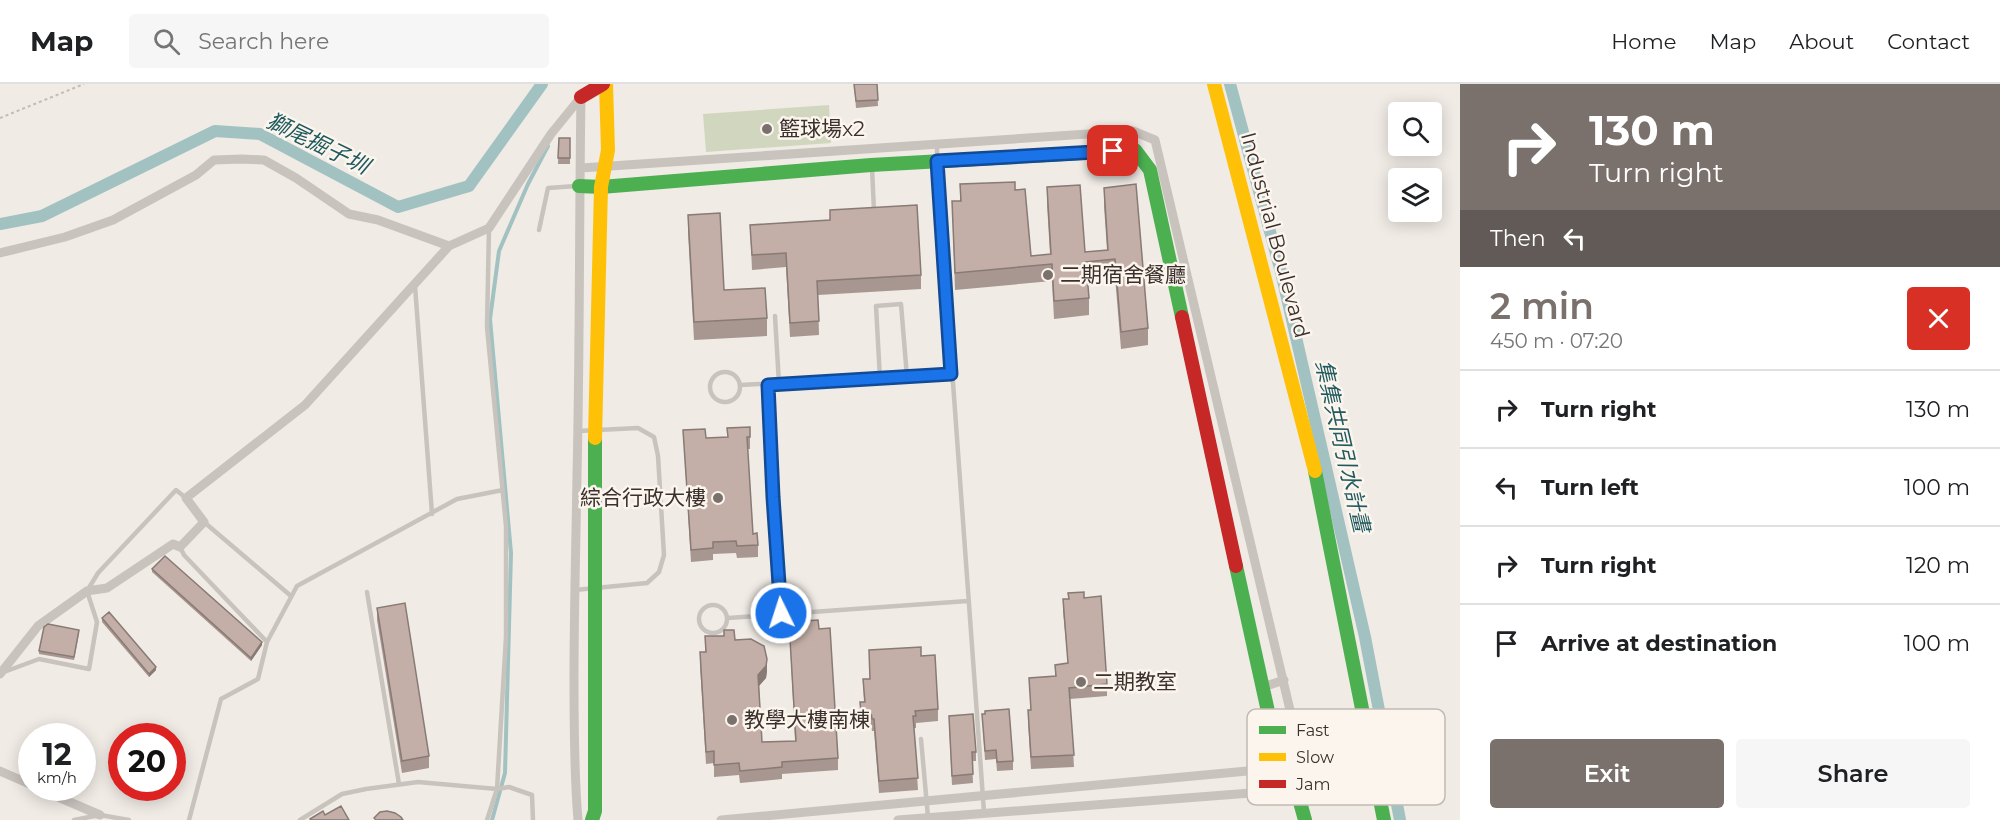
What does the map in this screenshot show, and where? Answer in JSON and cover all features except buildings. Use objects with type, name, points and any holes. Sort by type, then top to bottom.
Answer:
[{"type":"street","points":[[1,674],[38,626],[87,591],[107,588],[172,544],[180,548],[204,522],[186,498],[305,405],[449,246],[489,228],[551,134],[584,90],[604,84],[608,150],[601,187],[595,430],[595,811],[592,820]]},
{"type":"street","name":"Industrial Boulevard","points":[[1214,84],[1312,458],[1362,709]]},
{"type":"street","points":[[578,820],[574,755],[574,590],[578,431],[579,186],[584,90]]},
{"type":"street","points":[[581,168],[1133,131],[1155,140],[1290,709]]},
{"type":"street","points":[[579,186],[601,187],[871,165],[1135,150],[1150,170],[1268,709]]},
{"type":"street","points":[[0,253],[65,237],[113,220],[196,175],[214,160],[242,159],[264,160],[296,178],[349,214],[378,220],[449,246]]},
{"type":"street","points":[[1202,407],[1217,402]]},
{"type":"street","points":[[1229,532],[1248,525]]},
{"type":"street","points":[[1263,687],[1284,680]]},
{"type":"street","points":[[0,771],[18,779]]},
{"type":"street","points":[[721,820],[1247,771]]},
{"type":"street","points":[[898,820],[1247,793]]},
{"type":"street","points":[[67,801],[100,815]]},
{"type":"street","points":[[1301,805],[1305,820]]},
{"type":"street","name":"Industrial Boulevard","points":[[1381,805],[1384,820]]},
{"type":"lane","points":[[937,145],[951,374],[984,813]]},
{"type":"lane","points":[[871,165],[874,211]]},
{"type":"lane","points":[[538,230],[548,188],[579,186]]},
{"type":"lane","points":[[487,820],[497,789],[506,637],[506,526],[487,327],[489,228]]},
{"type":"lane","points":[[415,284],[432,514]]},
{"type":"lane","points":[[880,379],[876,306],[901,304],[907,377]]},
{"type":"lane","points":[[775,316],[779,384]]},
{"type":"lane","points":[[727,372],[736,376],[740,385],[737,397],[728,403],[717,402],[710,394],[710,383],[716,374],[727,372]]},
{"type":"lane","points":[[740,385],[951,374]]},
{"type":"lane","points":[[768,385],[781,613]]},
{"type":"lane","points":[[574,590],[647,583],[659,572],[664,555],[658,456],[654,437],[638,428],[578,431]]},
{"type":"lane","points":[[1,674],[39,659],[89,669],[97,622],[87,591],[98,573],[176,490],[186,498]]},
{"type":"lane","points":[[189,820],[221,699],[258,679],[267,642],[297,586],[457,499],[503,490]]},
{"type":"lane","points":[[204,522],[291,596]]},
{"type":"lane","points":[[180,548],[184,555],[267,642]]},
{"type":"lane","points":[[367,592],[399,784]]},
{"type":"lane","points":[[728,618],[968,602]]},
{"type":"lane","points":[[716,604],[724,610],[728,618],[724,629],[716,634],[706,633],[699,625],[699,614],[705,606],[716,604]]},
{"type":"lane","points":[[921,739],[928,819]]},
{"type":"lane","points":[[300,820],[342,794],[418,782],[497,789],[509,787],[532,795],[533,820]]},
{"type":"lane","points":[[74,820],[100,815],[129,820]]},
{"type":"path","points":[[0,118],[84,84]]},
{"type":"green space","name":"籃球場x2","points":[[829,105],[831,143],[706,152],[703,114]]},
{"type":"waterway","name":"獅尾掘子圳","points":[[0,224],[42,216],[215,131],[260,134],[398,207],[469,186],[542,84]]},
{"type":"waterway","name":"集集共同引水計畫","points":[[1230,84],[1281,272],[1365,637],[1379,709]]},
{"type":"waterway","points":[[492,820],[505,773],[511,553],[490,319],[499,251],[528,184],[548,146]]},
{"type":"waterway","name":"集集共同引水計畫","points":[[1397,805],[1400,820]]},
{"type":"traffic: fast","points":[[579,186],[601,187],[871,165],[1135,150],[1150,170],[1182,317]]},
{"type":"traffic: fast","points":[[592,820],[595,811],[595,438]]},
{"type":"traffic: fast","points":[[1315,471],[1362,709]]},
{"type":"traffic: fast","points":[[1236,566],[1267,709]]},
{"type":"traffic: fast","points":[[1301,805],[1305,820]]},
{"type":"traffic: fast","points":[[1381,805],[1384,820]]},
{"type":"traffic: slow","points":[[595,438],[601,187],[608,150],[606,84]]},
{"type":"traffic: slow","points":[[1214,84],[1315,471]]},
{"type":"traffic: jam","points":[[581,97],[603,84]]},
{"type":"traffic: jam","points":[[1182,317],[1236,566]]},
{"type":"place","name":"籃球場x2","points":[[767,129]]},
{"type":"place","name":"二期宿舍餐廳","points":[[1048,275]]},
{"type":"place","name":"綜合行政大樓","points":[[718,498]]},
{"type":"place","name":"二期教室","points":[[1081,682]]},
{"type":"place","name":"教學大樓南棟","points":[[732,720]]},
{"type":"route","points":[[781,613],[768,385],[951,374],[937,161],[1113,151]]}]
